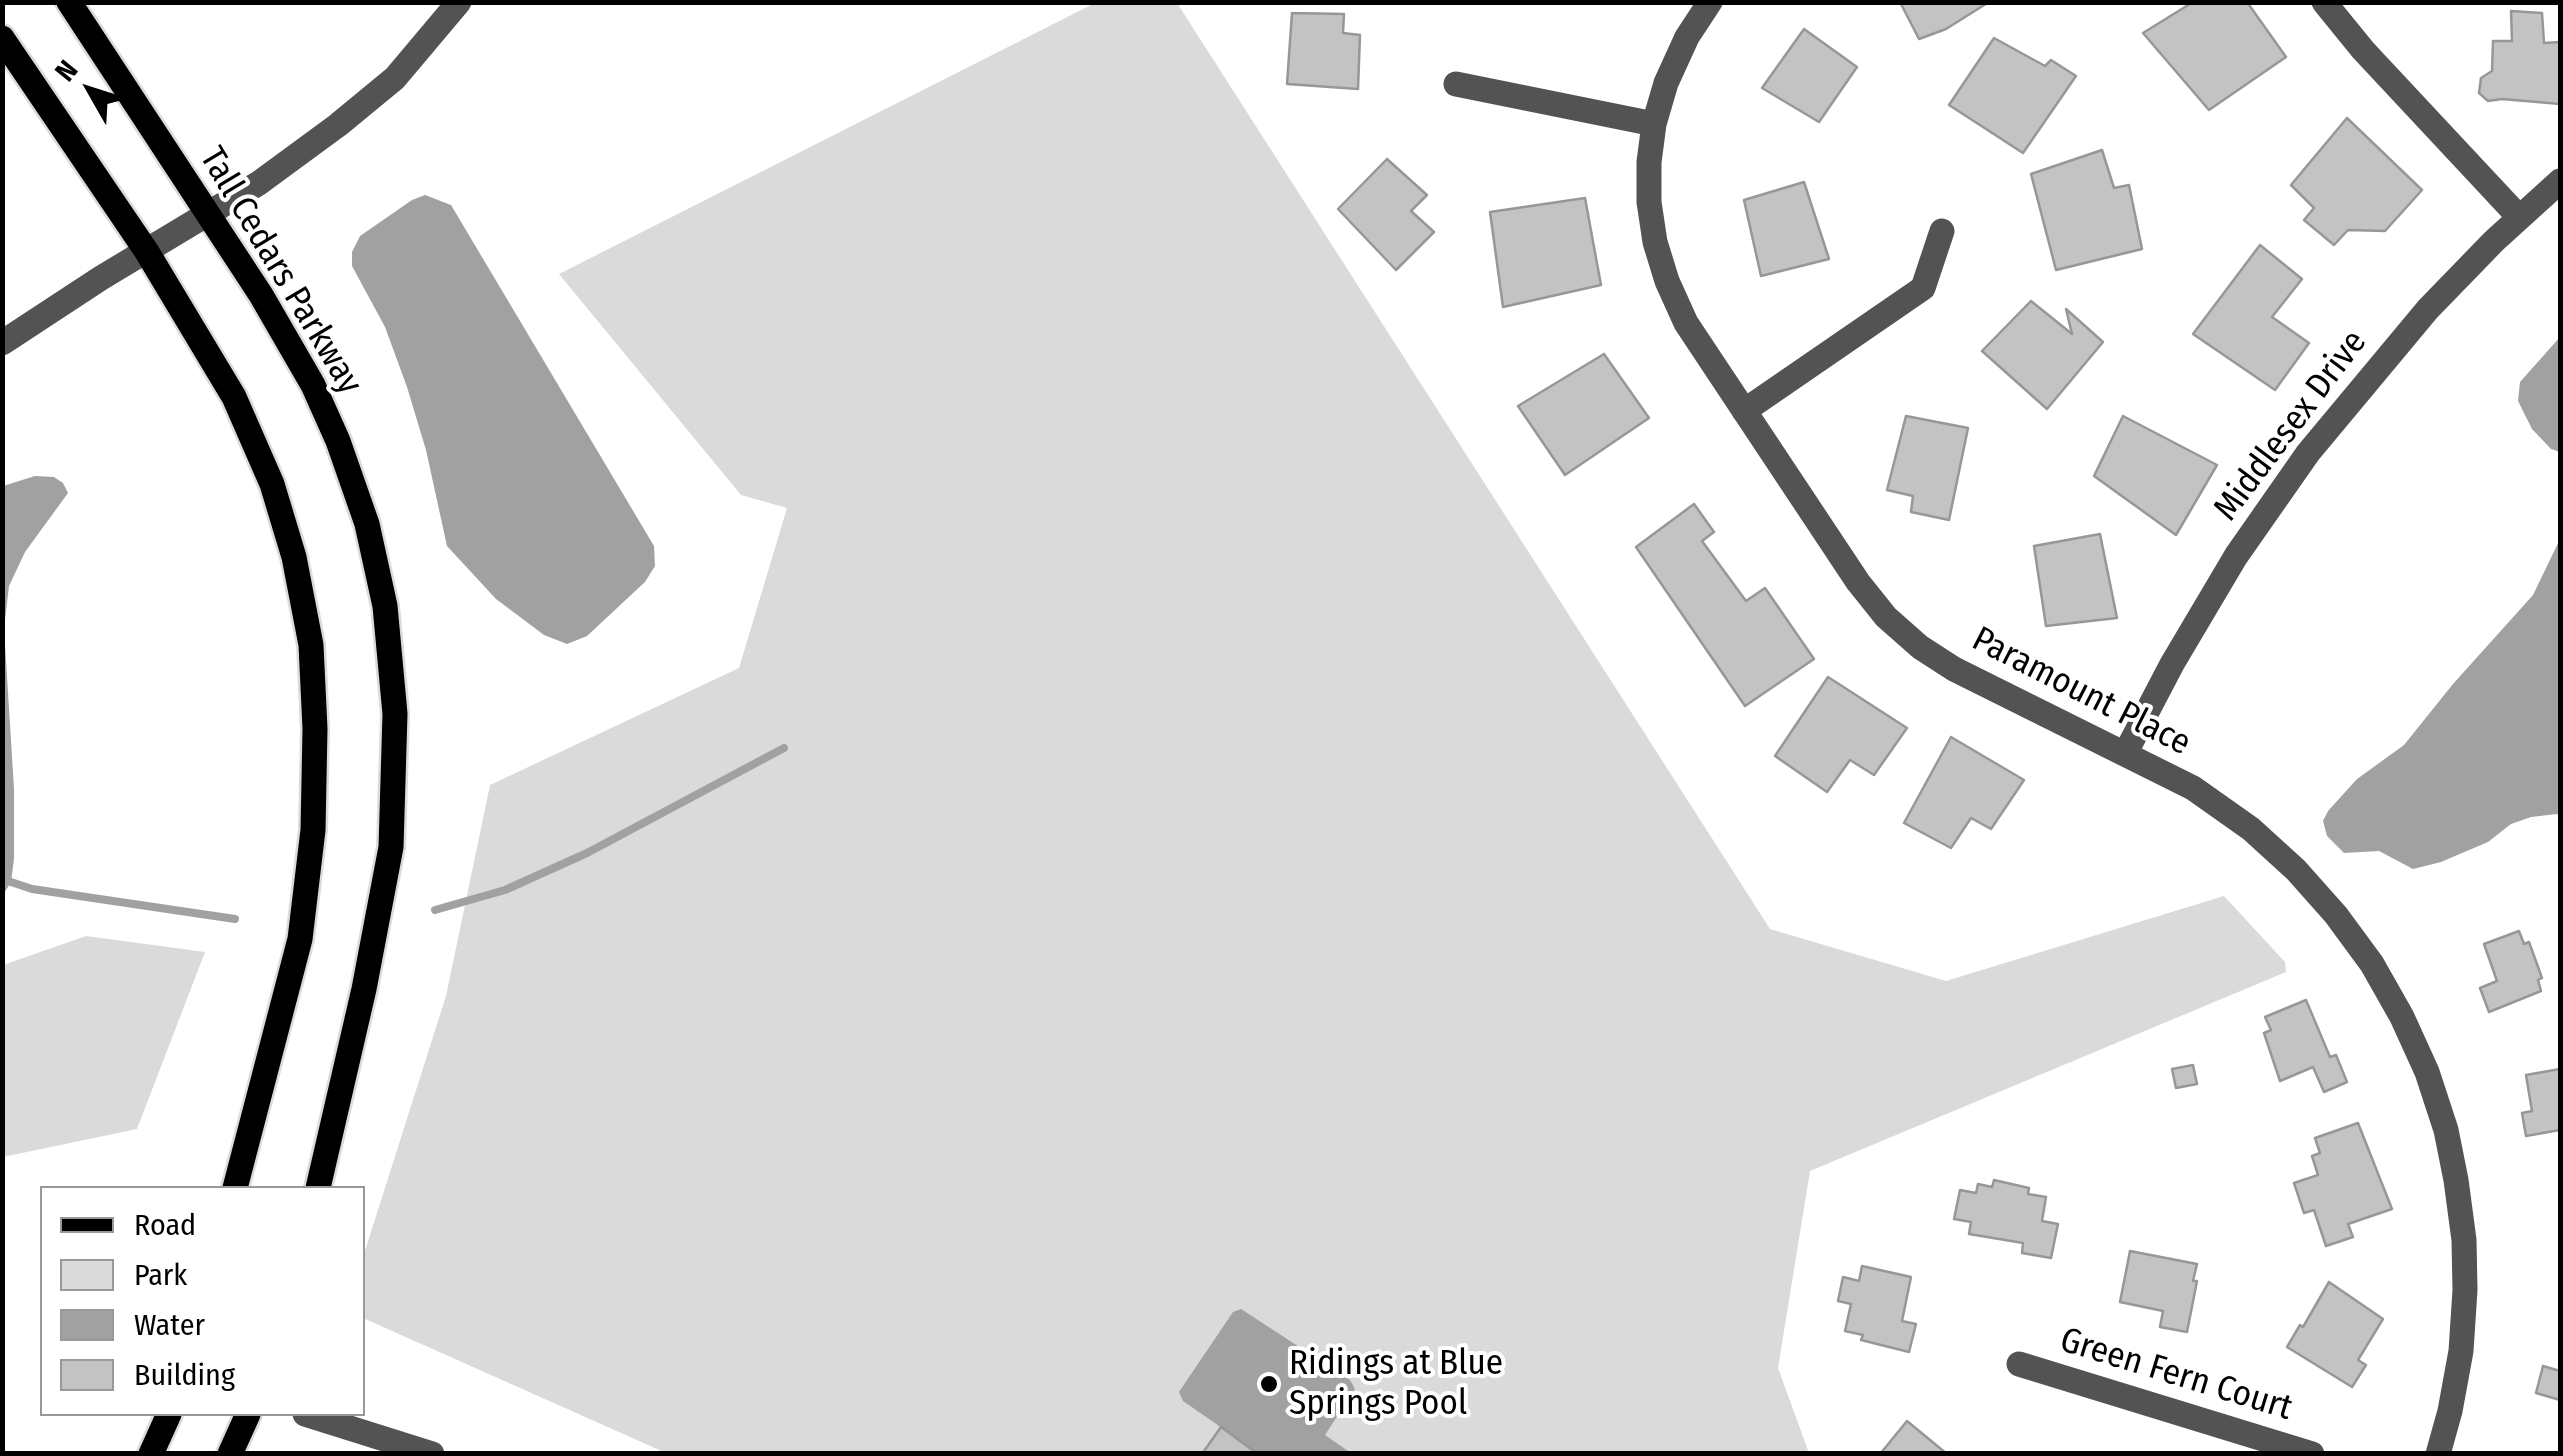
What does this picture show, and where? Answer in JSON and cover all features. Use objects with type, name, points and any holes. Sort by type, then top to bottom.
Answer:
[{"type":"main road","name":"Tall Cedars Parkway","points":[[69,2],[313,384],[367,524],[385,606],[396,714],[392,847],[318,1186]]},
{"type":"main road","points":[[2,38],[147,252],[234,397],[272,484],[294,558],[310,645],[316,729],[313,830],[300,939],[236,1186]]},
{"type":"main road","points":[[151,1454],[168,1416]]},
{"type":"main road","points":[[230,1454],[247,1416]]},
{"type":"street","points":[[2,343],[101,278],[260,183],[394,78],[458,2]]},
{"type":"street","name":"Paramount Place","points":[[1710,2],[1687,37],[1666,83],[1654,124],[1649,162],[1655,242],[1666,281],[1686,323],[1858,582],[1886,617],[1920,647],[1954,669],[2193,788],[2251,830],[2296,870],[2372,964],[2408,1031],[2446,1130],[2464,1240],[2461,1351],[2438,1454]]},
{"type":"street","points":[[2324,2],[2363,50],[2519,218]]},
{"type":"street","points":[[1456,84],[1654,124]]},
{"type":"street","name":"Middlesex Drive","points":[[2126,752],[2236,556],[2308,453],[2428,309],[2560,181]]},
{"type":"street","points":[[1744,411],[1924,288],[1942,232]]},
{"type":"street","name":"Green Fern Court","points":[[2019,1364],[2312,1454]]},
{"type":"street","points":[[311,1416],[432,1454]]},
{"type":"green space","points":[[1095,3],[1177,3],[1770,929],[1946,981],[2224,896],[2285,962],[2286,972],[1810,1171],[1778,1368],[1809,1453],[666,1453],[365,1319],[365,1251],[446,996],[490,785],[739,668],[787,508],[741,495],[559,274]]},
{"type":"green space","points":[[86,936],[205,952],[137,1129],[3,1157],[3,965]]},
{"type":"water","points":[[425,195],[451,205],[654,546],[655,566],[645,582],[587,636],[567,644],[544,635],[496,599],[447,546],[426,450],[407,387],[385,327],[352,266],[352,252],[360,236]]},
{"type":"water","points":[[2560,337],[2560,452],[2551,449],[2532,429],[2518,401],[2520,382]]},
{"type":"water","points":[[35,476],[54,477],[68,493],[25,552],[9,586],[4,628],[14,789],[14,859],[11,882],[3,895],[3,486]]},
{"type":"water","points":[[2560,539],[2560,817],[2531,817],[2511,824],[2488,842],[2413,869],[2379,851],[2344,853],[2327,836],[2323,821],[2328,811],[2357,779],[2404,745],[2533,595]]},
{"type":"water","name":"Ridings at Blue Springs Pool","points":[[1241,1309],[1350,1380],[1355,1389],[1325,1435],[1351,1453],[1258,1453],[1183,1401],[1179,1392],[1233,1312]]},
{"type":"building","points":[[1900,2],[1989,2],[1946,29],[1919,39]]},
{"type":"building","points":[[2193,2],[2247,2],[2286,57],[2209,110],[2143,33]]},
{"type":"building","points":[[2511,11],[2542,13],[2544,43],[2560,42],[2560,104],[2488,101],[2479,93],[2481,78],[2492,71],[2493,41],[2512,41]]},
{"type":"building","points":[[1292,13],[1344,14],[1343,33],[1360,35],[1358,89],[1287,84]]},
{"type":"building","points":[[1804,29],[1857,67],[1819,122],[1762,88]]},
{"type":"building","points":[[1994,38],[2045,66],[2051,60],[2076,76],[2023,153],[1949,105]]},
{"type":"building","points":[[2347,118],[2422,190],[2385,231],[2348,230],[2334,245],[2304,220],[2314,208],[2291,185]]},
{"type":"building","points":[[2102,150],[2114,188],[2129,185],[2142,249],[2056,270],[2031,174]]},
{"type":"building","points":[[1387,159],[1427,195],[1411,211],[1434,232],[1396,270],[1338,209]]},
{"type":"building","points":[[1804,182],[1829,259],[1761,276],[1744,200]]},
{"type":"building","points":[[1585,198],[1601,285],[1503,307],[1490,212]]},
{"type":"building","points":[[2260,245],[2302,279],[2272,317],[2309,343],[2275,390],[2193,334]]},
{"type":"building","points":[[2031,301],[2072,334],[2066,309],[2103,342],[2047,409],[1982,351]]},
{"type":"building","points":[[1604,354],[1649,418],[1565,475],[1518,406]]},
{"type":"building","points":[[1906,416],[1968,428],[1949,520],[1911,512],[1913,496],[1887,490]]},
{"type":"building","points":[[2123,416],[2217,465],[2176,535],[2094,476]]},
{"type":"building","points":[[1694,504],[1714,532],[1702,541],[1746,601],[1765,588],[1814,659],[1745,706],[1636,547]]},
{"type":"building","points":[[2100,534],[2117,618],[2046,626],[2034,546]]},
{"type":"building","points":[[1828,677],[1907,728],[1874,775],[1850,760],[1827,792],[1775,756]]},
{"type":"building","points":[[1951,737],[2024,780],[1991,829],[1971,818],[1951,848],[1904,823]]},
{"type":"building","points":[[2519,931],[2524,944],[2529,942],[2542,978],[2538,980],[2541,991],[2489,1012],[2480,988],[2497,981],[2484,944]]},
{"type":"building","points":[[2306,1000],[2330,1057],[2336,1055],[2347,1082],[2324,1092],[2313,1067],[2280,1081],[2264,1033],[2271,1030],[2265,1017]]},
{"type":"building","points":[[2193,1065],[2197,1084],[2176,1088],[2172,1069]]},
{"type":"building","points":[[2560,1069],[2560,1130],[2526,1136],[2522,1113],[2532,1111],[2526,1075]]},
{"type":"building","points":[[2358,1123],[2392,1209],[2348,1224],[2353,1237],[2326,1246],[2314,1210],[2304,1213],[2294,1183],[2318,1175],[2312,1156],[2320,1153],[2315,1138]]},
{"type":"building","points":[[1994,1180],[2029,1188],[2028,1194],[2046,1197],[2042,1221],[2058,1224],[2051,1258],[2022,1253],[2023,1243],[1969,1234],[1971,1222],[1954,1219],[1960,1190],[1976,1193],[1978,1184],[1992,1187]]},
{"type":"building","points":[[2130,1251],[2197,1264],[2187,1332],[2160,1327],[2163,1311],[2120,1302]]},
{"type":"building","points":[[1862,1266],[1911,1277],[1902,1321],[1916,1324],[1909,1352],[1861,1340],[1863,1335],[1845,1331],[1851,1304],[1838,1301],[1843,1277],[1859,1281]]},
{"type":"building","points":[[2329,1282],[2383,1319],[2358,1360],[2366,1365],[2352,1387],[2287,1347]]},
{"type":"building","points":[[2543,1366],[2560,1371],[2560,1400],[2536,1393]]},
{"type":"building","points":[[1907,1421],[1947,1454],[1880,1454]]},
{"type":"building","points":[[1221,1427],[1258,1454],[1202,1454]]},
{"type":"waterway","points":[[435,910],[505,890],[587,853],[784,748]]},
{"type":"waterway","points":[[11,882],[32,889],[235,919]]},
{"type":"place","name":"Ridings at Blue Springs Pool","points":[[1269,1384]]}]
